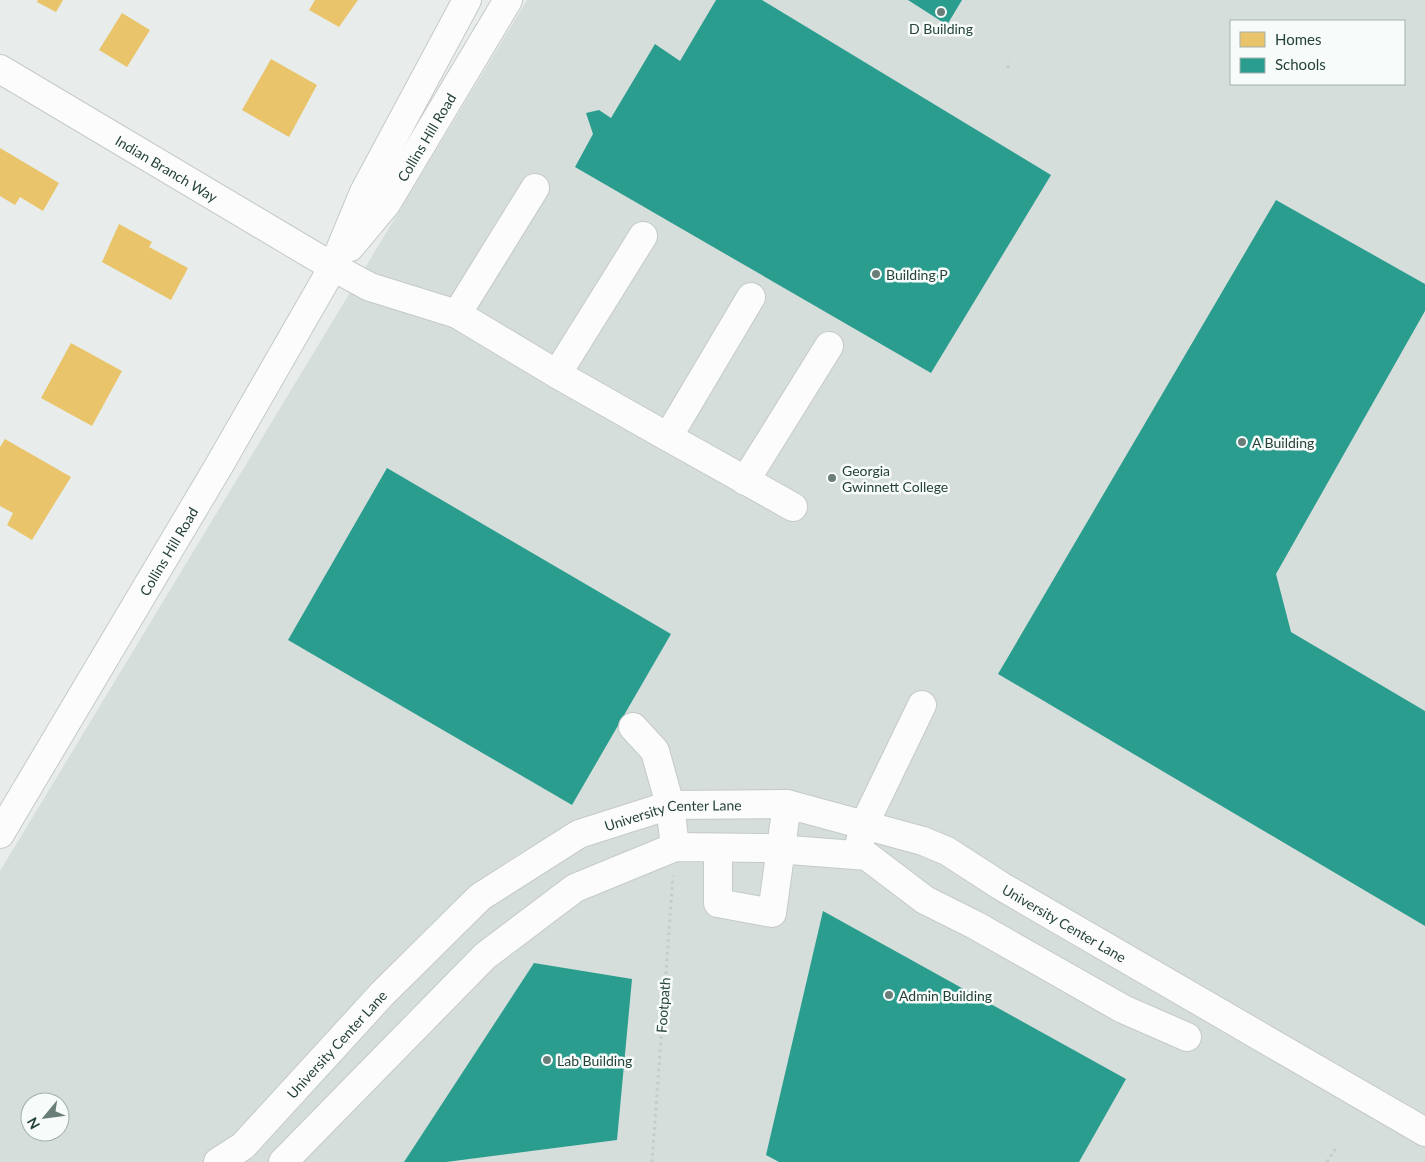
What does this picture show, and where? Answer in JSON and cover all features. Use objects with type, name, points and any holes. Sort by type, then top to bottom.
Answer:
[{"type":"street","name":"Collins Hill Road","points":[[0,834],[197,503],[333,267],[364,192],[467,0]]},
{"type":"street","name":"Collins Hill Road","points":[[333,267],[386,204],[508,0]]},
{"type":"street","name":"Indian Branch Way","points":[[0,69],[333,267],[370,286],[457,314],[557,374],[793,507]]},
{"type":"street","points":[[457,314],[535,188]]},
{"type":"street","points":[[557,374],[643,236]]},
{"type":"street","points":[[668,437],[751,298]]},
{"type":"street","points":[[745,481],[829,346]]},
{"type":"street","points":[[856,856],[864,825],[922,705]]},
{"type":"street","points":[[633,726],[655,751],[670,805],[675,847]]},
{"type":"street","points":[[718,848],[718,903],[772,913],[787,804]]},
{"type":"street","name":"University Center Lane","points":[[218,1162],[243,1146],[382,994],[480,897],[579,834],[670,805],[787,804],[923,841],[947,851],[1001,886],[1425,1132]]},
{"type":"street","points":[[283,1162],[485,956],[575,888],[675,847],[781,850],[867,856],[926,900],[1123,1009],[1187,1037]]},
{"type":"path","points":[[1008,68],[1009,61]]},
{"type":"path","name":"Footpath","points":[[652,1162],[675,847]]},
{"type":"path","points":[[1327,1162],[1336,1148]]},
{"type":"shaded area","name":"Georgia Gwinnett College","points":[[527,0],[1425,0],[1425,1162],[0,1162],[0,871]]},
{"type":"building: Homes","points":[[38,0],[63,0],[56,12],[37,2]]},
{"type":"building: Homes","points":[[315,0],[358,0],[339,27],[309,10]]},
{"type":"building: Homes","points":[[122,13],[150,30],[127,67],[99,50]]},
{"type":"building: Homes","points":[[271,59],[317,85],[289,137],[242,110]]},
{"type":"building: Homes","points":[[0,148],[59,183],[43,211],[20,197],[15,205],[0,196]]},
{"type":"building: Homes","points":[[119,224],[152,242],[149,247],[188,268],[171,300],[102,262]]},
{"type":"building: Homes","points":[[71,343],[122,371],[92,426],[41,398]]},
{"type":"building: Homes","points":[[5,439],[71,477],[32,540],[7,525],[13,513],[0,506],[0,447]]},
{"type":"building: Schools","name":"Building P","points":[[716,0],[762,0],[1051,175],[931,373],[575,167],[593,134],[586,113],[599,110],[611,118],[655,44],[680,61]]},
{"type":"building: Schools","name":"D Building","points":[[908,0],[962,0],[947,25]]},
{"type":"building: Schools","name":"A Building","points":[[1276,200],[1425,284],[1425,311],[1276,574],[1291,632],[1425,711],[1425,926],[998,674]]},
{"type":"building: Schools","points":[[387,468],[671,634],[572,805],[288,640]]},
{"type":"building: Schools","name":"Admin Building","points":[[823,911],[1126,1079],[1079,1162],[779,1162],[766,1155]]},
{"type":"building: Schools","name":"Lab Building","points":[[534,963],[632,979],[617,1140],[446,1162],[404,1162]]},
{"type":"place","name":"D Building","points":[[941,12]]},
{"type":"place","name":"Building P","points":[[876,274]]},
{"type":"place","name":"A Building","points":[[1242,442]]},
{"type":"place","name":"Georgia Gwinnett College","points":[[832,478]]},
{"type":"place","name":"Admin Building","points":[[889,995]]},
{"type":"place","name":"Lab Building","points":[[547,1060]]}]
